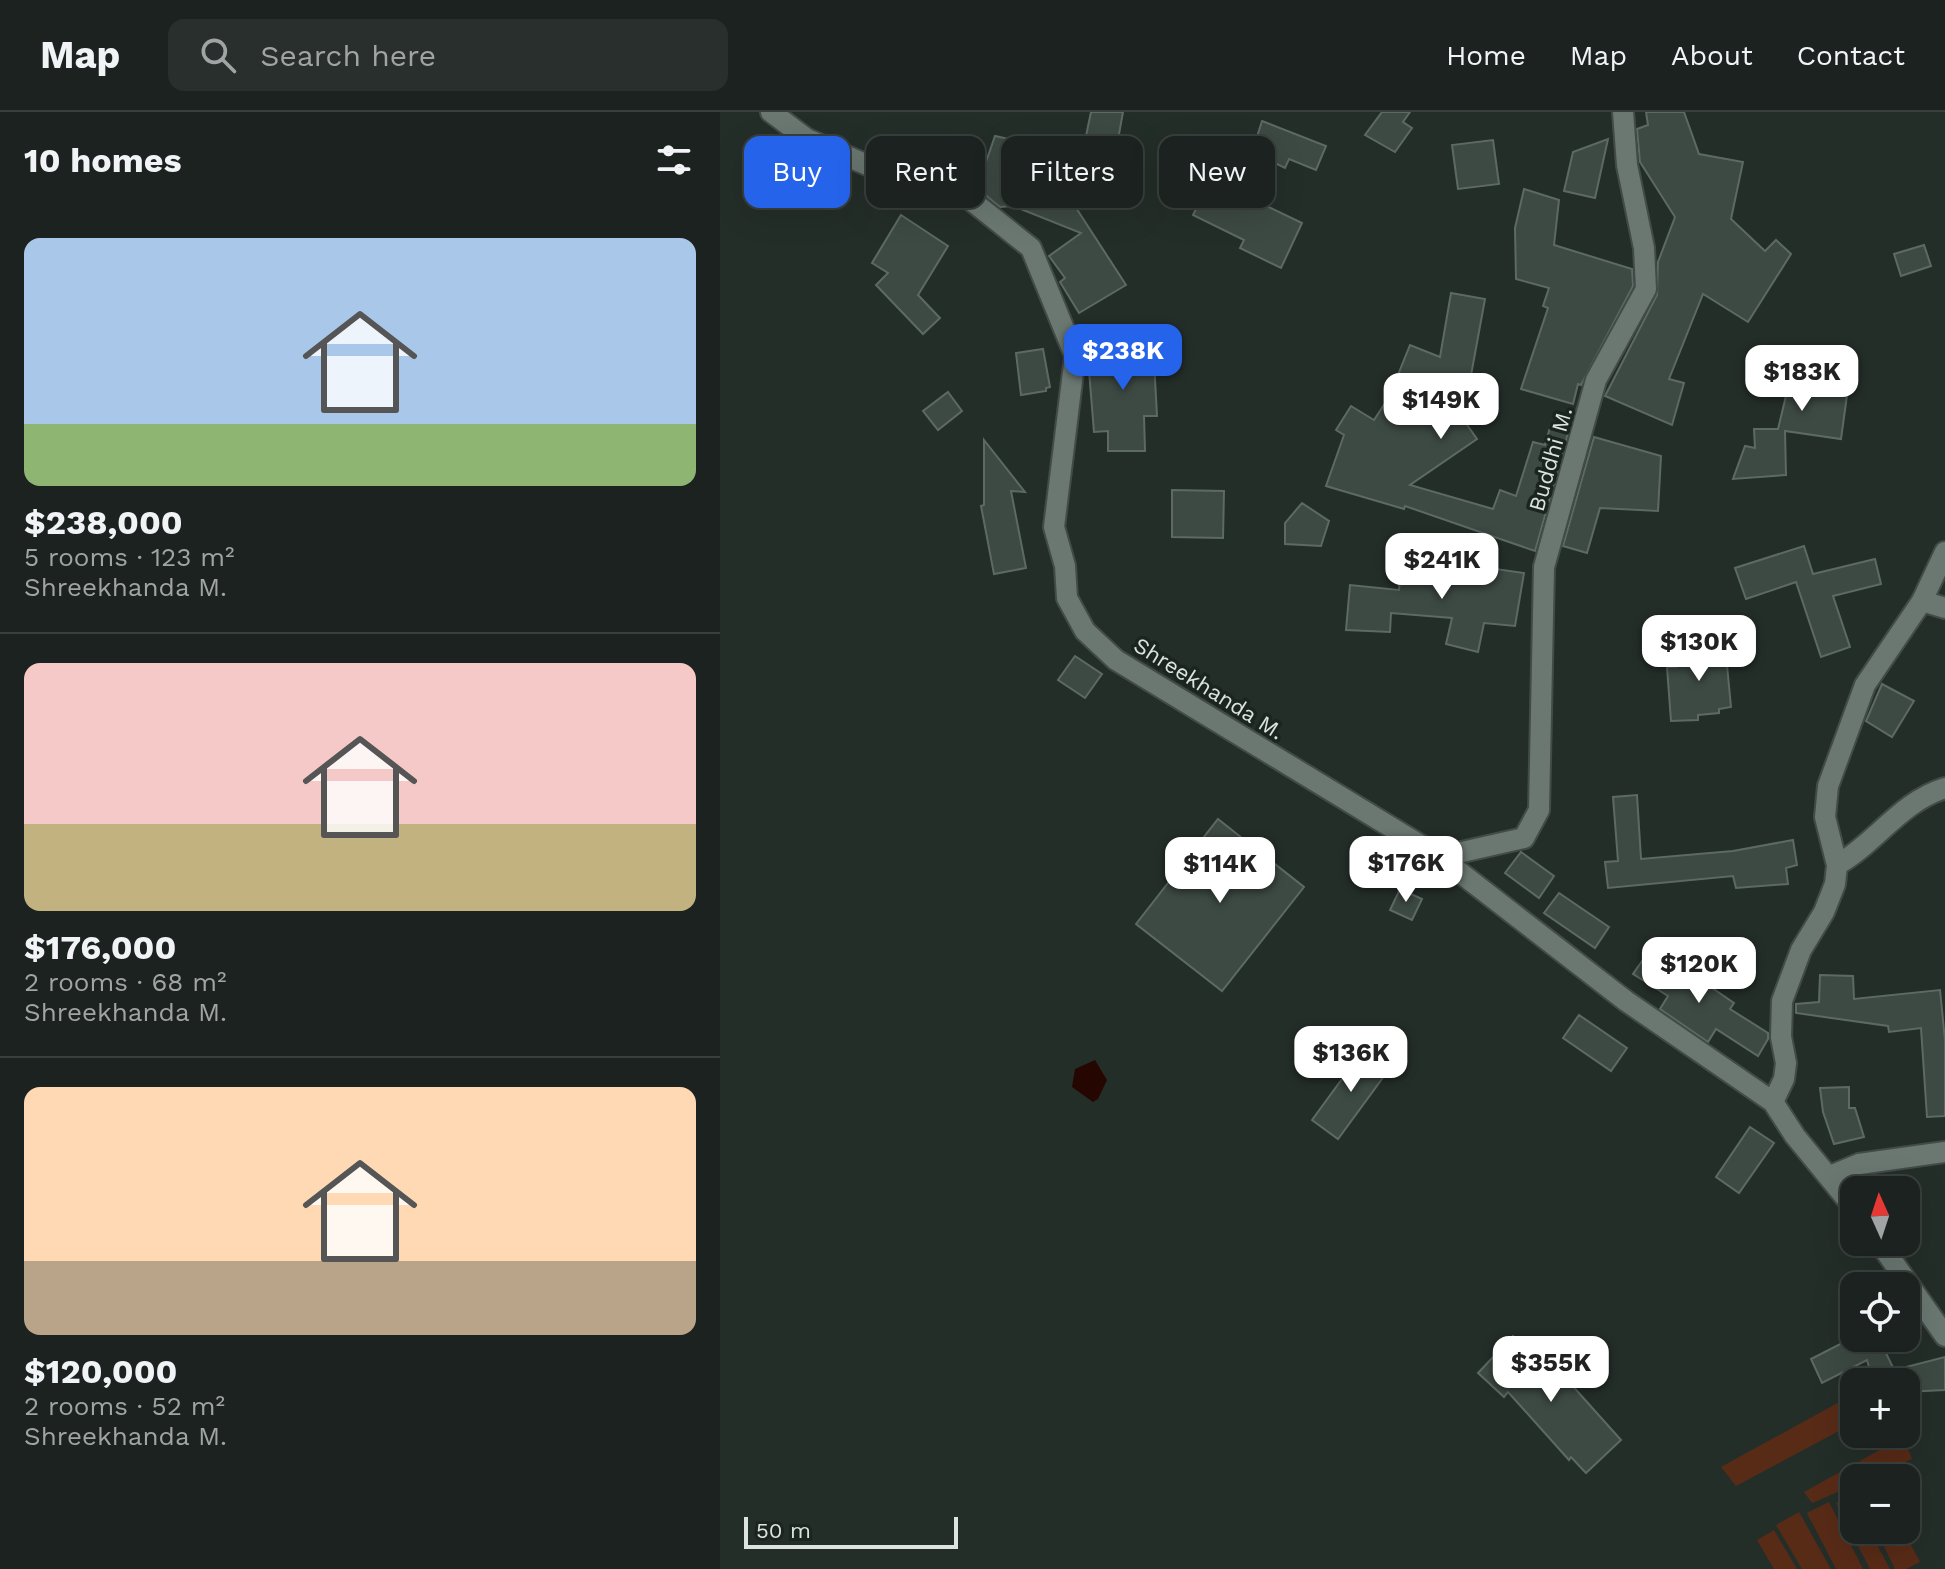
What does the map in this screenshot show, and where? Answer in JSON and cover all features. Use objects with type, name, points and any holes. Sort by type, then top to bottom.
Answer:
[{"type":"street","name":"Shreekhanda M.","points":[[771,112],[807,139],[872,167],[962,193],[1031,248],[1075,356],[1054,527],[1065,566],[1067,598],[1085,631],[1116,660],[1440,857],[1626,1001],[1773,1102],[1795,1136],[1840,1189]]},
{"type":"street","name":"Buddhi M.","points":[[1440,857],[1524,838],[1539,810],[1544,567],[1596,380],[1646,289],[1644,248],[1627,165],[1623,112]]},
{"type":"street","points":[[1773,1102],[1784,1079],[1786,1063],[1781,1037],[1782,1001],[1801,950],[1830,898],[1837,865],[1825,817],[1828,786],[1865,685],[1922,601],[1945,552]]},
{"type":"street","points":[[1922,601],[1945,608]]},
{"type":"street","points":[[1837,865],[1859,853],[1902,811],[1945,788]]},
{"type":"street","points":[[1830,1176],[1859,1164],[1945,1152]]},
{"type":"street","points":[[1889,1256],[1945,1336]]},
{"type":"shaded area","points":[[1095,1060],[1107,1080],[1098,1099],[1093,1102],[1072,1087],[1075,1069]]},
{"type":"shaded area","points":[[1840,1402],[1840,1430],[1736,1486],[1721,1467]]},
{"type":"shaded area","points":[[1883,1448],[1908,1448],[1912,1459],[1901,1464],[1854,1464]]},
{"type":"shaded area","points":[[1840,1472],[1840,1491],[1812,1503],[1804,1492]]},
{"type":"shaded area","points":[[1829,1502],[1840,1524],[1840,1544],[1850,1544],[1863,1569],[1836,1569],[1807,1513]]},
{"type":"shaded area","points":[[1799,1512],[1831,1569],[1802,1569],[1776,1525]]},
{"type":"shaded area","points":[[1774,1530],[1797,1569],[1774,1569],[1757,1540]]},
{"type":"shaded area","points":[[1857,1544],[1877,1544],[1890,1569],[1870,1569]]},
{"type":"shaded area","points":[[1883,1544],[1910,1544],[1920,1562],[1906,1569],[1895,1569]]},
{"type":"building","points":[[1091,112],[1123,112],[1119,136],[1086,136]]},
{"type":"building","points":[[1382,112],[1410,112],[1403,122],[1412,128],[1395,152],[1365,135]]},
{"type":"building","points":[[1646,112],[1684,112],[1699,154],[1743,162],[1731,219],[1765,251],[1776,240],[1791,254],[1748,322],[1703,294],[1669,379],[1684,383],[1672,425],[1605,396],[1657,295],[1658,262],[1675,217],[1640,162],[1637,129],[1648,125]]},
{"type":"building","points":[[1262,121],[1326,146],[1316,170],[1289,159],[1285,168],[1275,163],[1275,136],[1257,136]]},
{"type":"building","points":[[995,136],[1001,137],[1001,207],[985,195],[985,165]]},
{"type":"building","points":[[1608,139],[1595,198],[1564,191],[1573,152]]},
{"type":"building","points":[[1493,140],[1499,184],[1458,189],[1452,145]]},
{"type":"building","points":[[1524,189],[1559,200],[1554,245],[1632,269],[1633,286],[1581,385],[1578,384],[1573,404],[1521,389],[1548,308],[1543,306],[1549,288],[1516,279],[1515,228]]},
{"type":"building","points":[[1018,208],[1076,208],[1126,285],[1079,313],[1060,282],[1065,278],[1049,256],[1081,233]]},
{"type":"building","points":[[1196,208],[1271,208],[1302,223],[1281,268],[1240,248],[1244,240],[1193,215]]},
{"type":"building","points":[[901,215],[948,246],[918,295],[940,318],[923,334],[876,285],[888,273],[872,263]]},
{"type":"building","points":[[1924,245],[1931,266],[1901,276],[1894,254]]},
{"type":"building","points":[[1451,293],[1485,299],[1463,419],[1477,439],[1410,485],[1493,509],[1500,490],[1516,496],[1533,442],[1545,445],[1551,424],[1569,430],[1535,551],[1405,506],[1404,509],[1326,486],[1344,435],[1336,430],[1351,406],[1374,420],[1389,397],[1410,345],[1440,357]]},
{"type":"building","points":[[1153,342],[1157,416],[1144,416],[1145,451],[1108,451],[1108,431],[1094,432],[1087,346]]},
{"type":"building","points":[[1043,349],[1050,387],[1046,391],[1021,395],[1016,353]]},
{"type":"building","points":[[1797,350],[1852,359],[1841,439],[1785,431],[1786,475],[1733,479],[1745,446],[1755,448],[1754,429],[1778,429]]},
{"type":"building","points":[[948,392],[962,411],[938,430],[923,411]]},
{"type":"building","points":[[1594,437],[1661,456],[1658,511],[1600,508],[1587,553],[1563,546]]},
{"type":"building","points":[[984,440],[1025,492],[1011,491],[1026,568],[994,574],[981,506],[984,505]]},
{"type":"building","points":[[1172,490],[1224,491],[1223,538],[1172,537]]},
{"type":"building","points":[[1302,503],[1329,521],[1321,546],[1285,544],[1285,523]]},
{"type":"building","points":[[1804,546],[1813,574],[1875,559],[1881,584],[1833,596],[1850,647],[1821,657],[1796,582],[1746,599],[1735,568]]},
{"type":"building","points":[[1433,560],[1524,573],[1515,626],[1484,623],[1478,652],[1446,644],[1452,618],[1391,613],[1390,632],[1346,630],[1350,585],[1399,590],[1400,578],[1432,568]]},
{"type":"building","points":[[1725,644],[1731,707],[1719,709],[1719,713],[1698,715],[1698,720],[1671,721],[1667,667],[1676,667],[1675,650]]},
{"type":"building","points":[[1075,656],[1102,674],[1085,698],[1058,680]]},
{"type":"building","points":[[1882,684],[1914,701],[1892,737],[1866,721]]},
{"type":"building","points":[[1637,795],[1641,859],[1733,851],[1793,840],[1797,865],[1786,868],[1788,884],[1736,888],[1733,876],[1608,888],[1605,862],[1618,861],[1613,797]]},
{"type":"building","points":[[1218,819],[1304,887],[1222,991],[1136,924]]},
{"type":"building","points":[[1521,852],[1554,876],[1539,898],[1505,873]]},
{"type":"building","points":[[1400,889],[1422,899],[1412,920],[1390,910]]},
{"type":"building","points":[[1559,893],[1609,927],[1595,948],[1544,913]]},
{"type":"building","points":[[1649,951],[1684,974],[1686,970],[1734,1003],[1730,1009],[1768,1033],[1758,1056],[1716,1029],[1708,1042],[1660,1009],[1668,996],[1633,974]]},
{"type":"building","points":[[1820,975],[1853,976],[1854,999],[1940,990],[1945,1040],[1945,1116],[1927,1117],[1921,1028],[1889,1032],[1888,1026],[1796,1013],[1796,1004],[1819,1002]]},
{"type":"building","points":[[1579,1015],[1627,1048],[1611,1071],[1563,1038]]},
{"type":"building","points":[[1364,1049],[1390,1068],[1338,1139],[1312,1120]]},
{"type":"building","points":[[1849,1087],[1849,1108],[1855,1108],[1864,1137],[1834,1144],[1823,1112],[1820,1088]]},
{"type":"building","points":[[1750,1127],[1774,1143],[1739,1193],[1716,1177]]},
{"type":"building","points":[[1513,1336],[1558,1377],[1562,1374],[1621,1440],[1586,1473],[1571,1457],[1569,1460],[1508,1392],[1504,1397],[1478,1373]]},
{"type":"building","points":[[1840,1344],[1840,1352],[1885,1352],[1893,1368],[1869,1368],[1867,1360],[1851,1368],[1840,1368],[1840,1374],[1822,1383],[1811,1359]]},
{"type":"building","points":[[1945,1357],[1945,1390],[1920,1391],[1920,1368],[1906,1367]]}]
